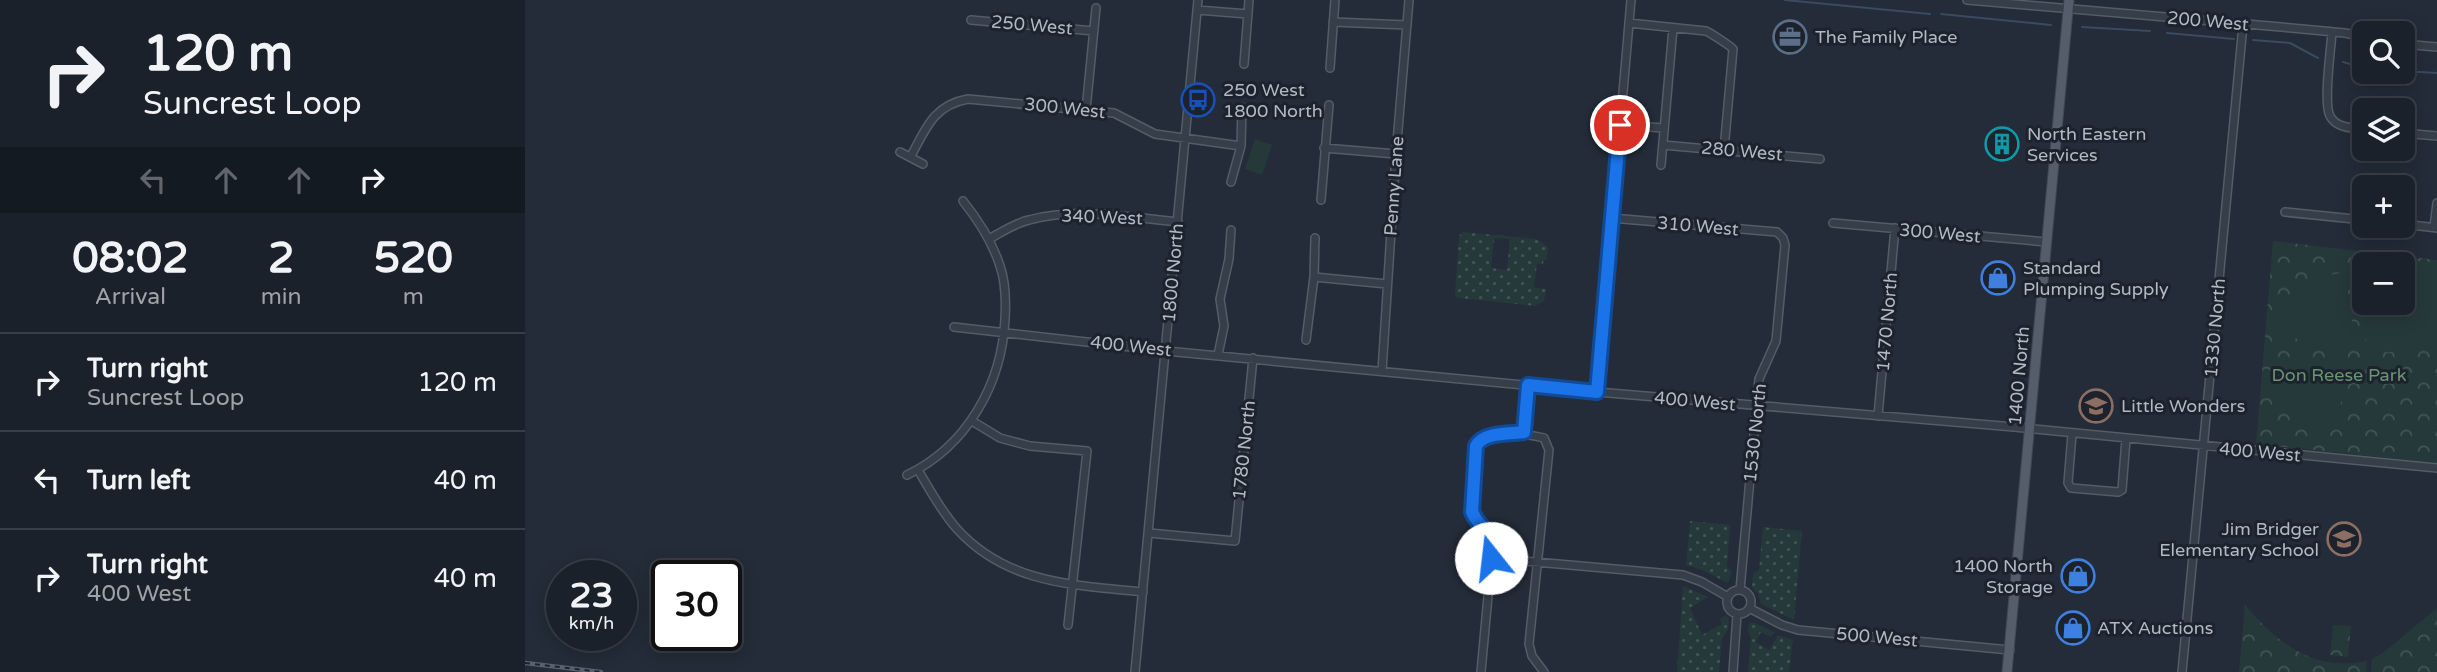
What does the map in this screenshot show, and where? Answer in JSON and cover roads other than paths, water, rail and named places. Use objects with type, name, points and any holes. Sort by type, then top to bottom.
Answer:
[{"type":"main road","name":"1400 North","points":[[2007,672],[2069,4]]},
{"type":"street","name":"1800 North","points":[[1135,672],[1198,0]]},
{"type":"street","points":[[1244,64],[1249,0]]},
{"type":"street","points":[[1331,68],[1335,0]]},
{"type":"street","name":"Penny Lane","points":[[1382,371],[1409,0]]},
{"type":"street","points":[[1597,392],[1631,0]]},
{"type":"street","name":"200 West","points":[[1967,0],[2069,4],[2352,35]]},
{"type":"street","points":[[1086,110],[1096,8]]},
{"type":"street","points":[[1197,10],[1248,14]]},
{"type":"street","name":"250 West","points":[[971,19],[1094,31]]},
{"type":"street","points":[[1333,22],[1407,25]]},
{"type":"street","points":[[1629,23],[1710,32],[1733,49],[1724,150]]},
{"type":"street","name":"1330 North","points":[[2182,672],[2243,25]]},
{"type":"street","points":[[1661,165],[1673,28]]},
{"type":"street","points":[[2332,32],[2327,104],[2330,116],[2336,123],[2352,129]]},
{"type":"street","points":[[2415,45],[2437,47]]},
{"type":"street","name":"300 West","points":[[911,156],[929,123],[941,109],[953,102],[968,99],[1114,113],[1154,134],[1241,146]]},
{"type":"street","points":[[1321,200],[1329,105]]},
{"type":"street","points":[[1231,182],[1241,146],[1243,107]]},
{"type":"street","points":[[1620,125],[1664,128]]},
{"type":"street","points":[[2415,134],[2437,136]]},
{"type":"street","name":"280 West","points":[[1663,145],[1820,159]]},
{"type":"street","points":[[1324,148],[1396,154]]},
{"type":"street","points":[[901,152],[923,164]]},
{"type":"street","points":[[907,475],[918,470],[946,447],[972,421],[991,390],[1001,360],[1005,332],[1005,289],[1001,268],[989,239],[963,201]]},
{"type":"street","points":[[2415,225],[2436,227],[2437,203]]},
{"type":"street","points":[[2285,212],[2352,219]]},
{"type":"street","name":"340 West","points":[[989,239],[1026,220],[1060,214],[1087,213],[1178,222]]},
{"type":"street","name":"310 West","points":[[1611,218],[1777,232],[1783,238]]},
{"type":"street","name":"300 West","points":[[1833,223],[2047,242]]},
{"type":"street","name":"1470 North","points":[[1878,416],[1895,229]]},
{"type":"street","points":[[1218,355],[1224,326],[1220,299],[1229,259],[1231,230]]},
{"type":"street","name":"1530 North","points":[[1740,590],[1756,406],[1762,370],[1776,341],[1785,245],[1783,238]]},
{"type":"street","points":[[1306,340],[1314,277],[1315,239]]},
{"type":"street","points":[[1314,277],[1387,284]]},
{"type":"street","name":"400 West","points":[[954,327],[1166,351],[1597,392],[2030,429],[2437,468]]},
{"type":"street","name":"1780 North","points":[[1149,533],[1235,541],[1253,358]]},
{"type":"street","points":[[1524,432],[1528,385]]},
{"type":"street","points":[[972,421],[1000,438],[1030,446],[1087,451],[1068,625]]},
{"type":"street","points":[[1481,672],[1493,542],[1490,534],[1476,521],[1472,512],[1476,446],[1485,437],[1524,432],[1545,438],[1549,450],[1529,644],[1532,656],[1544,672]]},
{"type":"street","points":[[2072,434],[2068,483],[2071,488],[2118,492],[2122,489],[2126,439]]},
{"type":"street","points":[[918,470],[937,503],[957,529],[983,552],[1014,570],[1050,581],[1143,592]]},
{"type":"street","points":[[1491,558],[1683,575],[1728,597]]},
{"type":"street","points":[[1740,590],[1749,597],[1749,608],[1737,614],[1728,608],[1728,597],[1740,590]]},
{"type":"street","name":"500 West","points":[[1749,608],[1798,630],[2010,650]]},
{"type":"street","points":[[1733,672],[1737,614]]},
{"type":"waterway","points":[[1785,0],[1930,14]]},
{"type":"waterway","points":[[1941,14],[2051,25]]},
{"type":"waterway","points":[[2082,27],[2150,31]]},
{"type":"waterway","points":[[2167,33],[2234,39]]},
{"type":"waterway","points":[[2253,40],[2290,43],[2318,58]]},
{"type":"waterway","points":[[2343,62],[2352,65]]},
{"type":"waterway","points":[[2415,72],[2437,73]]},
{"type":"railway","points":[[525,663],[601,672]]},
{"type":"place","name":"The Family Place","points":[[1790,37]]},
{"type":"place","name":"250 West 1800 North","points":[[1198,100]]},
{"type":"place","name":"North Eastern Services","points":[[2002,144]]},
{"type":"place","name":"Standard Plumping Supply","points":[[1998,278]]},
{"type":"place","name":"Little Wonders","points":[[2096,406]]},
{"type":"place","name":"Jim Bridger Elementary School","points":[[2344,539]]},
{"type":"place","name":"1400 North Storage","points":[[2078,576]]},
{"type":"place","name":"ATX Auctions","points":[[2073,628]]},
{"type":"park label","name":"Don Reese Park","points":[[2339,375]]}]
